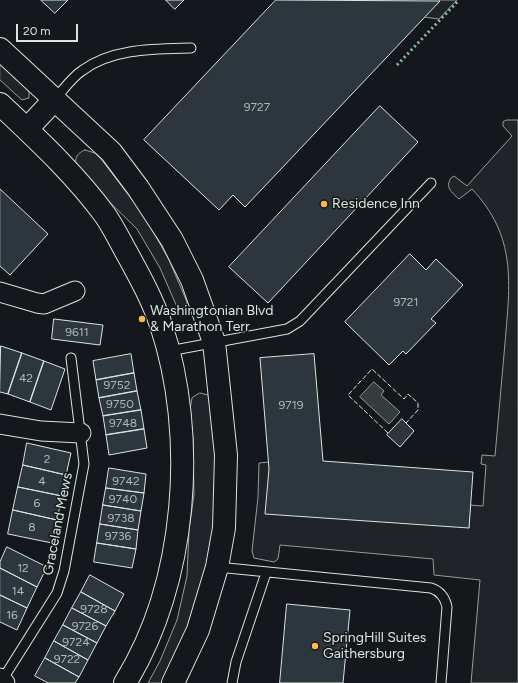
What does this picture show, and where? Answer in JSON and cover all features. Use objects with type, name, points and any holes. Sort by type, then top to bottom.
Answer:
[{"type":"street","points":[[0,49],[56,99],[111,152],[138,188],[164,227],[192,280],[214,342],[226,455],[224,528],[217,568],[198,630],[173,683]]},
{"type":"street","points":[[27,129],[56,99]]},
{"type":"street","points":[[0,104],[62,165],[105,215],[151,300],[169,351],[176,387],[181,431],[180,513],[171,568],[153,626],[137,662],[125,683]]},
{"type":"street","points":[[0,292],[44,304],[75,291]]},
{"type":"street","points":[[0,424],[41,431],[81,433]]},
{"type":"lane","points":[[56,99],[82,70],[96,62],[124,53],[152,49],[191,48]]},
{"type":"lane","points":[[169,351],[287,329],[300,321],[431,183]]},
{"type":"lane","name":"Graceland Mews","points":[[2,681],[47,610],[62,582],[84,464],[71,358]]},
{"type":"lane","points":[[217,568],[431,588],[436,590],[446,600],[447,607],[441,683]]},
{"type":"lane","points":[[232,683],[236,662],[266,573]]},
{"type":"shaded area","points":[[440,0],[457,0],[439,19],[424,17]]},
{"type":"shaded area","points":[[0,63],[29,90],[29,98],[22,100],[0,80]]},
{"type":"shaded area","points":[[507,120],[518,120],[518,683],[471,683],[480,580],[434,575],[433,559],[280,545],[278,559],[274,562],[254,558],[252,551],[258,497],[259,463],[269,462],[469,528],[470,505],[483,506],[486,465],[481,464],[482,455],[495,456],[509,281],[504,243],[497,225],[487,207],[472,189],[459,199],[451,192],[449,181],[454,176],[467,186],[512,136],[503,126],[503,122]]},
{"type":"shaded area","points":[[85,150],[95,153],[101,159],[144,215],[169,260],[187,302],[186,306],[181,309],[177,307],[160,268],[137,229],[78,171],[76,164],[77,156]]},
{"type":"shaded area","points":[[374,382],[384,391],[381,395],[400,412],[389,424],[360,397]]},
{"type":"shaded area","points":[[200,393],[211,397],[218,453],[215,517],[205,572],[197,601],[186,631],[163,683],[148,683],[160,661],[177,620],[187,576],[189,530],[194,495],[193,439],[190,409],[192,398]]},
{"type":"building","points":[[41,0],[68,0],[55,13]]},
{"type":"building","points":[[166,0],[184,0],[175,9]]},
{"type":"building","points":[[276,0],[440,1],[245,207],[233,195],[219,210],[144,140]]},
{"type":"building","points":[[380,106],[418,142],[268,303],[229,267]]},
{"type":"building","points":[[0,189],[48,234],[10,275],[0,266]]},
{"type":"building","points":[[410,254],[426,270],[436,259],[463,285],[431,319],[436,323],[406,354],[403,351],[389,365],[345,322]]},
{"type":"building","points":[[54,319],[103,325],[100,345],[52,339]]},
{"type":"building","points":[[1,346],[22,353],[8,394],[0,392]]},
{"type":"building","points":[[22,353],[44,361],[30,402],[8,394]]},
{"type":"building","points":[[131,354],[134,373],[96,380],[93,361]]},
{"type":"building","points":[[314,354],[323,461],[473,472],[469,528],[265,514],[269,469],[260,358]]},
{"type":"building","points":[[44,361],[65,369],[51,410],[30,402]]},
{"type":"building","points":[[134,373],[137,391],[99,398],[96,380]]},
{"type":"building","points":[[137,391],[141,410],[103,416],[99,398]]},
{"type":"building","points":[[141,410],[144,429],[106,435],[103,416]]},
{"type":"building","points":[[402,419],[414,431],[400,447],[387,435]]},
{"type":"building","points":[[144,429],[147,448],[109,455],[106,435]]},
{"type":"building","points":[[27,443],[71,453],[66,475],[23,465]]},
{"type":"building","points":[[23,465],[66,475],[62,496],[18,487]]},
{"type":"building","points":[[109,468],[146,474],[144,493],[106,488]]},
{"type":"building","points":[[18,487],[62,496],[57,520],[13,510]]},
{"type":"building","points":[[106,488],[144,493],[141,511],[103,505]]},
{"type":"building","points":[[103,505],[141,511],[138,530],[100,524]]},
{"type":"building","points":[[13,510],[57,520],[52,543],[8,534]]},
{"type":"building","points":[[100,524],[138,530],[136,549],[97,543]]},
{"type":"building","points":[[97,543],[136,549],[132,568],[94,562]]},
{"type":"building","points":[[7,547],[47,567],[37,587],[0,568],[0,562]]},
{"type":"building","points":[[0,568],[37,587],[27,608],[0,595]]},
{"type":"building","points":[[90,575],[124,594],[115,611],[81,592]]},
{"type":"building","points":[[81,592],[115,611],[106,626],[72,608]]},
{"type":"building","points":[[0,595],[27,608],[17,630],[0,622]]},
{"type":"building","name":"SpringHill Suites Gaithersburg","points":[[287,604],[350,610],[343,683],[280,683]]},
{"type":"building","points":[[72,608],[106,626],[97,643],[63,625]]},
{"type":"building","points":[[63,625],[97,643],[88,660],[54,641]]},
{"type":"building","points":[[54,641],[88,660],[79,677],[45,658]]},
{"type":"building","points":[[45,658],[79,677],[75,683],[48,683],[35,676]]},
{"type":"hedge","points":[[397,65],[459,0]]},
{"type":"fence","points":[[388,433],[348,395],[372,369],[404,399],[408,394],[418,403],[418,410],[406,423]]},
{"type":"place","name":"Residence Inn","points":[[324,204]]},
{"type":"place","name":"Washingtonian Blvd & Marathon Terr","points":[[142,319]]},
{"type":"place","name":"SpringHill Suites Gaithersburg","points":[[315,646]]}]
